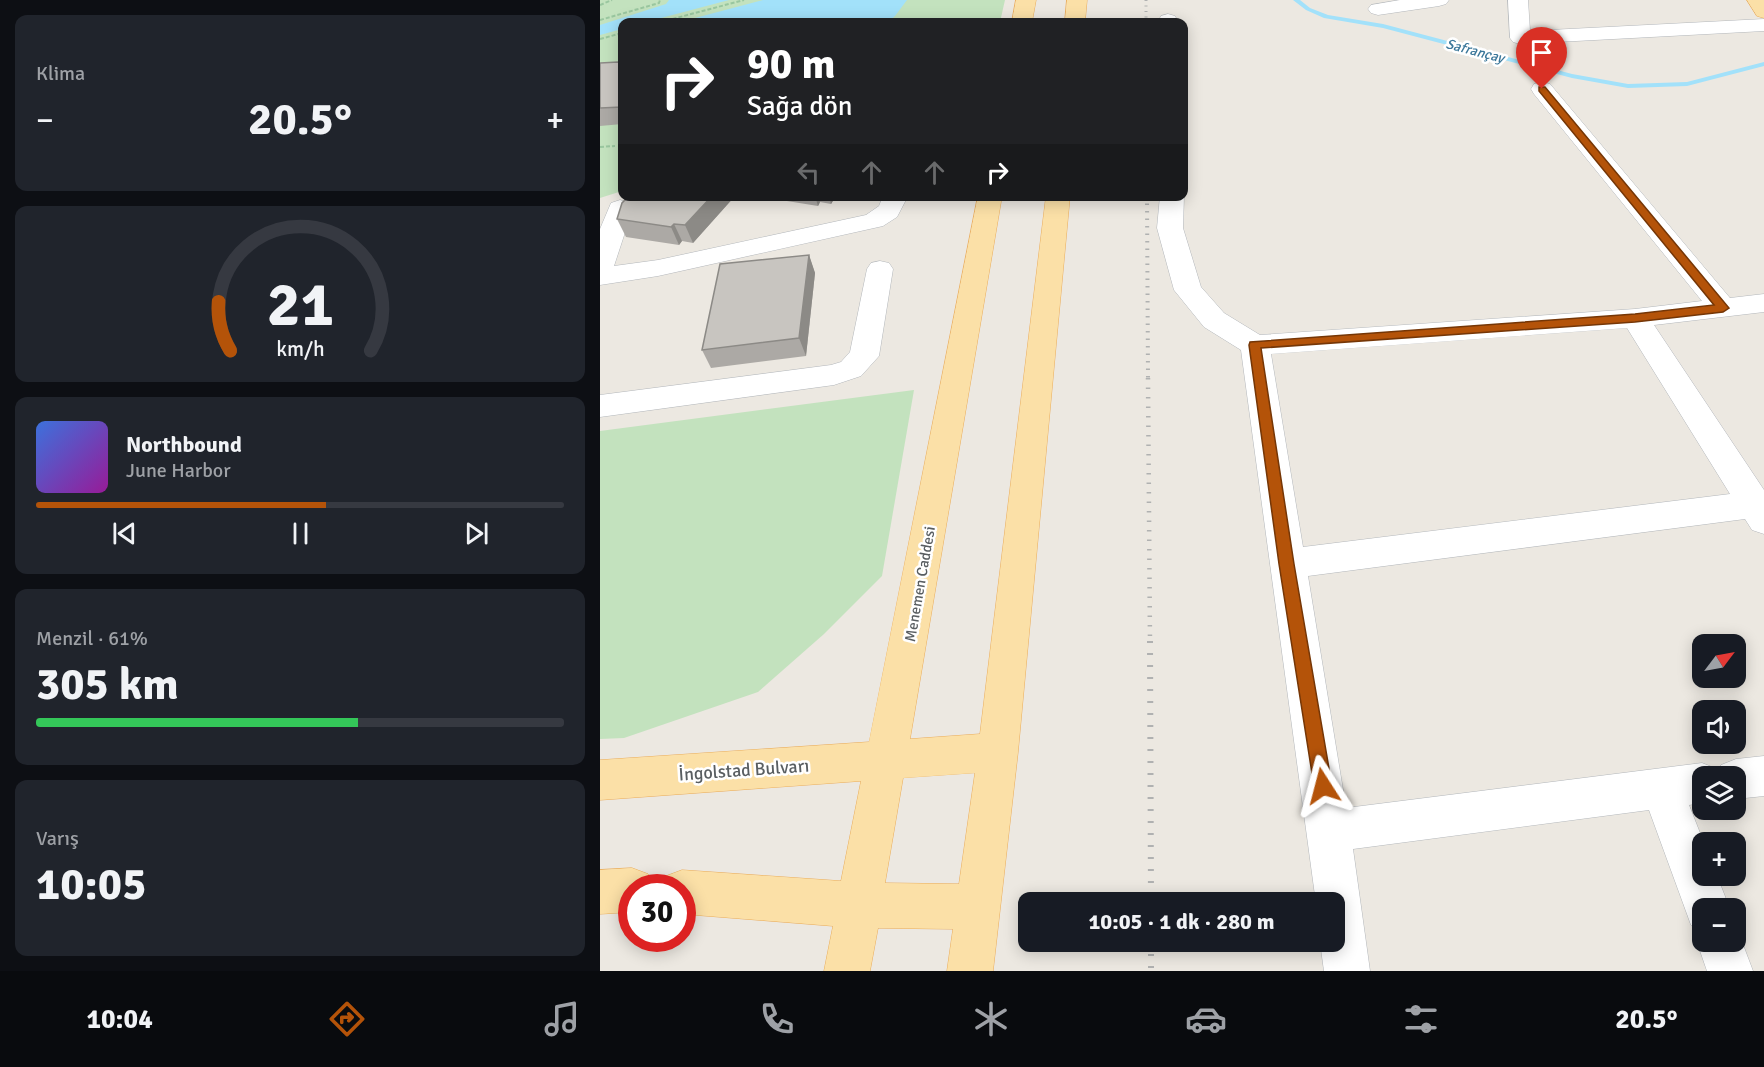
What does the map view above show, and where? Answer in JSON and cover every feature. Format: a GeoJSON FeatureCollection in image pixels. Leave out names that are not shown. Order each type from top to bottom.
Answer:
{"type":"FeatureCollection","features":[{"type":"Feature","properties":{"kind":"main road"},"geometry":{"type":"LineString","coordinates":[[1023,18],[1026,0]]}},
{"type":"Feature","properties":{"kind":"main road"},"geometry":{"type":"LineString","coordinates":[[1075,18],[1077,0]]}},
{"type":"Feature","properties":{"kind":"main road"},"geometry":{"type":"LineString","coordinates":[[1757,0],[1764,12]]}},
{"type":"Feature","properties":{"kind":"main road","name":"Menemen Caddesi"},"geometry":{"type":"LineString","coordinates":[[847,971],[888,760],[989,201]]}},
{"type":"Feature","properties":{"kind":"main road"},"geometry":{"type":"LineString","coordinates":[[970,971],[998,752],[1057,201]]}},
{"type":"Feature","properties":{"kind":"main road","name":"İngolstad Bulvarı"},"geometry":{"type":"LineString","coordinates":[[600,780],[998,752]]}},
{"type":"Feature","properties":{"kind":"main road"},"geometry":{"type":"LineString","coordinates":[[600,892],[618,891]]}},
{"type":"Feature","properties":{"kind":"main road"},"geometry":{"type":"LineString","coordinates":[[696,893],[858,905],[977,907]]}},
{"type":"Feature","properties":{"kind":"street"},"geometry":{"type":"LineString","coordinates":[[1378,9],[1439,0]]}},
{"type":"Feature","properties":{"kind":"street"},"geometry":{"type":"LineString","coordinates":[[1518,0],[1520,38],[1764,25]]}},
{"type":"Feature","properties":{"kind":"street"},"geometry":{"type":"LineString","coordinates":[[1542,89],[1723,308]]}},
{"type":"Feature","properties":{"kind":"street"},"geometry":{"type":"LineString","coordinates":[[600,277],[658,268],[874,221],[883,217],[894,201]]}},
{"type":"Feature","properties":{"kind":"street"},"geometry":{"type":"LineString","coordinates":[[1172,201],[1170,228],[1188,290],[1214,320],[1255,345],[1635,318],[1764,303]]}},
{"type":"Feature","properties":{"kind":"street"},"geometry":{"type":"LineString","coordinates":[[600,267],[620,208]]}},
{"type":"Feature","properties":{"kind":"street"},"geometry":{"type":"LineString","coordinates":[[600,406],[834,375],[850,369],[864,356],[880,269]]}},
{"type":"Feature","properties":{"kind":"street"},"geometry":{"type":"LineString","coordinates":[[1286,564],[1761,510],[1635,318]]}},
{"type":"Feature","properties":{"kind":"street"},"geometry":{"type":"LineString","coordinates":[[1255,345],[1286,564],[1330,831],[1347,971]]}},
{"type":"Feature","properties":{"kind":"street"},"geometry":{"type":"LineString","coordinates":[[1746,778],[1764,776]]}},
{"type":"Feature","properties":{"kind":"street"},"geometry":{"type":"LineString","coordinates":[[1330,831],[1692,784]]}},
{"type":"Feature","properties":{"kind":"street"},"geometry":{"type":"LineString","coordinates":[[1661,787],[1703,898]]}},
{"type":"Feature","properties":{"kind":"street"},"geometry":{"type":"LineString","coordinates":[[1723,952],[1731,971]]}},
{"type":"Feature","properties":{"kind":"path"},"geometry":{"type":"LineString","coordinates":[[600,5],[612,0]]}},
{"type":"Feature","properties":{"kind":"path"},"geometry":{"type":"LineString","coordinates":[[600,20],[659,3],[660,0]]}},
{"type":"Feature","properties":{"kind":"path"},"geometry":{"type":"LineString","coordinates":[[676,18],[744,0]]}},
{"type":"Feature","properties":{"kind":"path"},"geometry":{"type":"LineString","coordinates":[[600,39],[618,34]]}},
{"type":"Feature","properties":{"kind":"path"},"geometry":{"type":"LineString","coordinates":[[600,147],[615,146]]}},
{"type":"Feature","properties":{"kind":"green space"},"geometry":{"type":"Polygon","coordinates":[[[600,0],[1005,0],[1001,18],[618,18],[618,192],[600,198],[600,0]]]}},
{"type":"Feature","properties":{"kind":"green space"},"geometry":{"type":"Polygon","coordinates":[[[914,390],[882,576],[824,634],[758,692],[624,738],[600,739],[600,431],[914,390]]]}},
{"type":"Feature","properties":{"kind":"water"},"geometry":{"type":"Polygon","coordinates":[[[669,0],[729,0],[661,18],[622,18],[666,4],[669,0]]]}},
{"type":"Feature","properties":{"kind":"water"},"geometry":{"type":"Polygon","coordinates":[[[763,0],[907,0],[893,18],[695,18],[763,0]]]}},
{"type":"Feature","properties":{"kind":"water"},"geometry":{"type":"Polygon","coordinates":[[[618,19],[618,30],[600,35],[600,25],[618,19]]]}},
{"type":"Feature","properties":{"kind":"building"},"geometry":{"type":"Polygon","coordinates":[[[618,62],[618,107],[600,108],[600,63],[618,62]]]}},
{"type":"Feature","properties":{"kind":"building"},"geometry":{"type":"Polygon","coordinates":[[[624,201],[707,201],[685,225],[674,224],[671,227],[617,219],[624,201]]]}},
{"type":"Feature","properties":{"kind":"building"},"geometry":{"type":"Polygon","coordinates":[[[809,255],[799,338],[702,350],[720,264],[809,255]]]}},
{"type":"Feature","properties":{"kind":"waterway","name":"Safrançay"},"geometry":{"type":"LineString","coordinates":[[1296,0],[1308,9],[1326,17],[1383,26],[1572,76],[1628,86],[1687,84],[1764,64]]}},
{"type":"Feature","properties":{"kind":"railway"},"geometry":{"type":"LineString","coordinates":[[1146,0],[1146,18]]}},
{"type":"Feature","properties":{"kind":"railway"},"geometry":{"type":"LineString","coordinates":[[1147,201],[1148,379]]}},
{"type":"Feature","properties":{"kind":"railway"},"geometry":{"type":"LineString","coordinates":[[1148,378],[1150,642]]}},
{"type":"Feature","properties":{"kind":"railway"},"geometry":{"type":"LineString","coordinates":[[1150,641],[1151,892]]}},
{"type":"Feature","properties":{"kind":"railway"},"geometry":{"type":"LineString","coordinates":[[1151,952],[1151,971]]}},
{"type":"Feature","properties":{"kind":"route"},"geometry":{"type":"LineString","coordinates":[[1323,786],[1286,564],[1255,345],[1635,318],[1723,308],[1542,89]]}}]}
